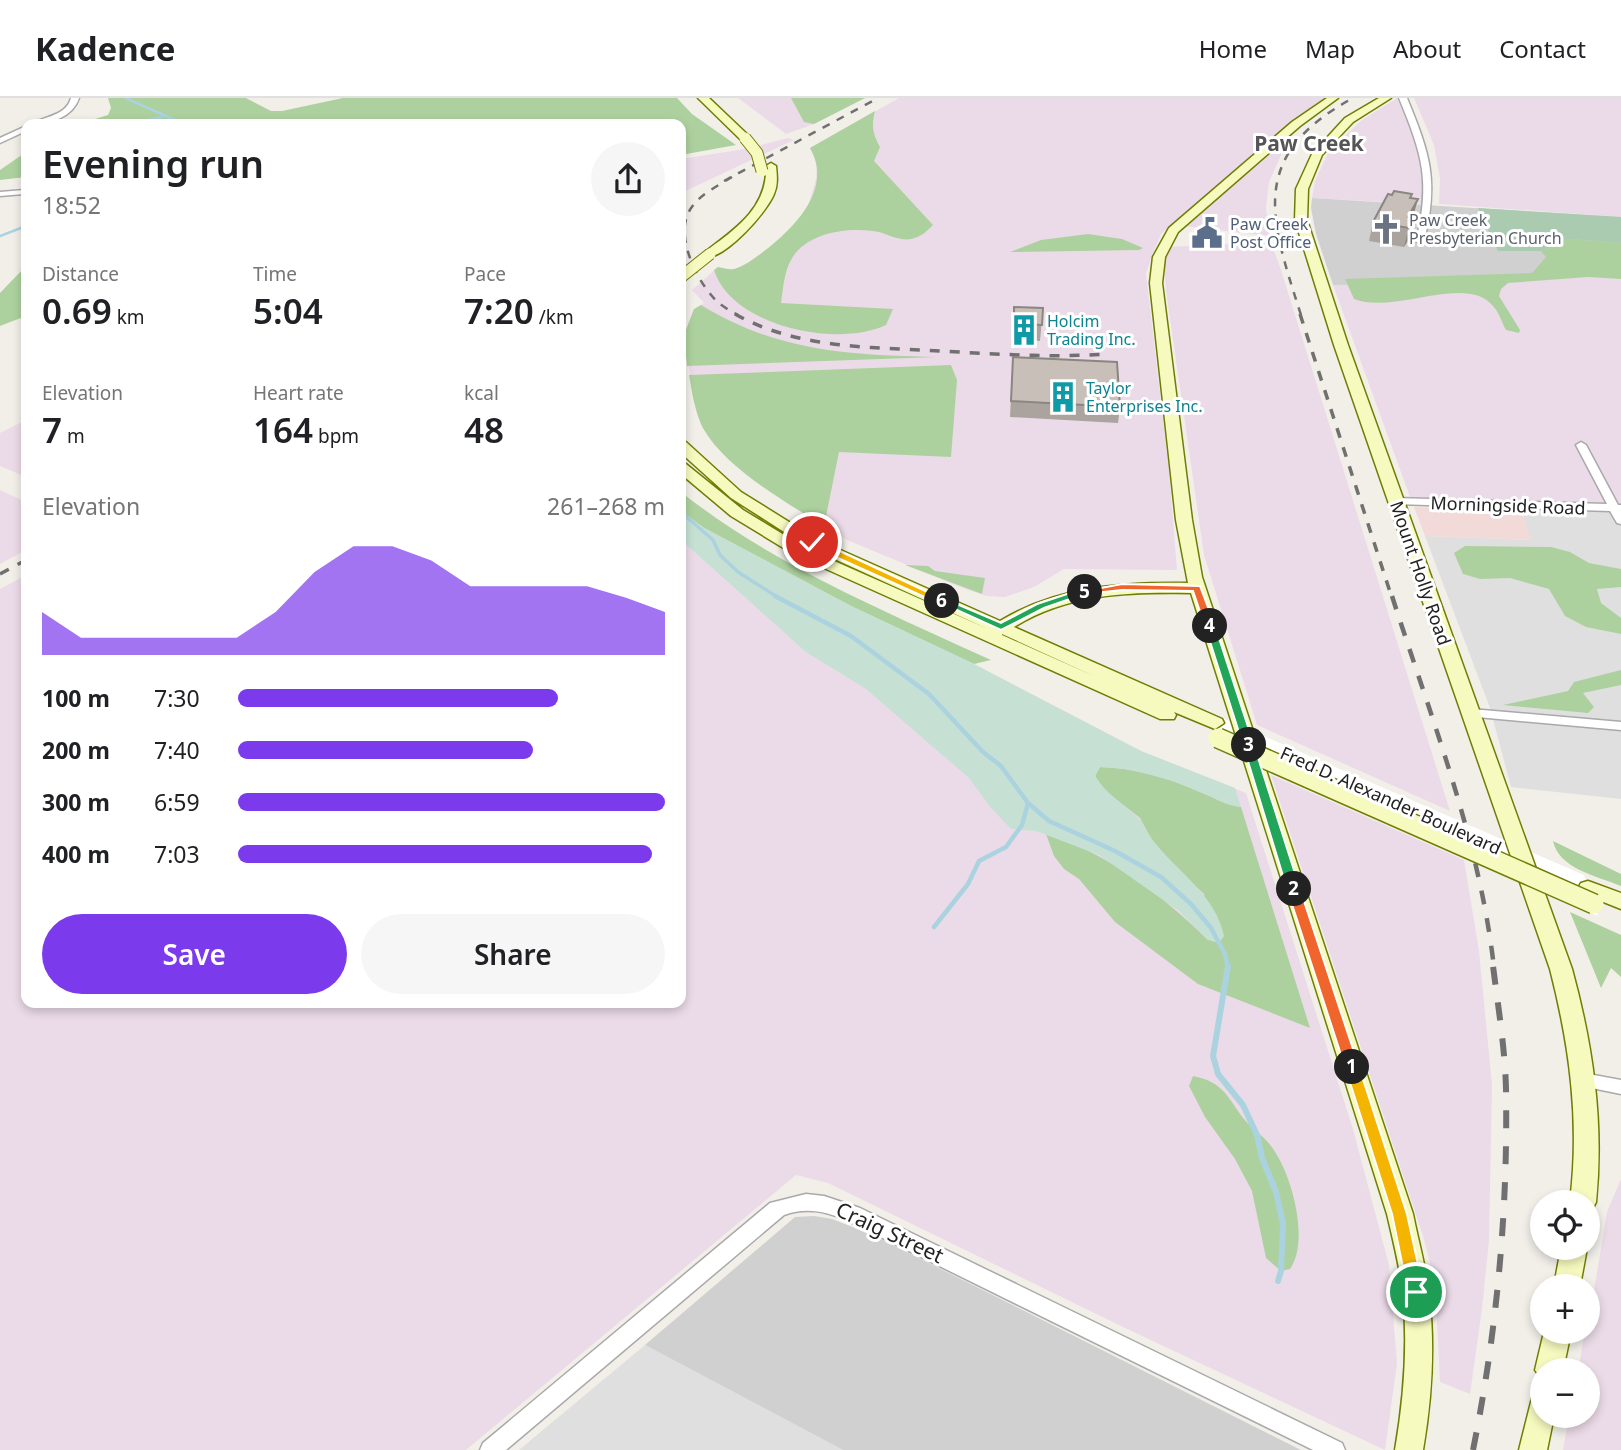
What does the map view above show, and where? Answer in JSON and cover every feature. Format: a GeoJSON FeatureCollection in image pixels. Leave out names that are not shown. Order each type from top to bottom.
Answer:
{"type":"FeatureCollection","features":[{"type":"Feature","properties":{"kind":"street"},"geometry":{"type":"LineString","coordinates":[[48,119],[66,112],[73,106],[75,98]]}},
{"type":"Feature","properties":{"kind":"street"},"geometry":{"type":"LineString","coordinates":[[702,98],[750,137]]}},
{"type":"Feature","properties":{"kind":"street"},"geometry":{"type":"LineString","coordinates":[[686,263],[743,228],[760,209],[772,181],[750,137],[716,98]]}},
{"type":"Feature","properties":{"kind":"street"},"geometry":{"type":"LineString","coordinates":[[1333,98],[1296,124],[1173,230],[1159,257],[1156,283],[1184,520],[1197,588],[1402,1224],[1416,1292],[1419,1347],[1417,1403],[1409,1450]]}},
{"type":"Feature","properties":{"kind":"street","name":"Mount Holly Road"},"geometry":{"type":"LineString","coordinates":[[1386,98],[1349,120],[1325,144],[1306,176],[1300,197],[1300,210],[1307,244],[1561,969],[1574,1016],[1583,1080],[1588,1131],[1584,1190]]}},
{"type":"Feature","properties":{"kind":"street"},"geometry":{"type":"LineString","coordinates":[[1403,98],[1429,167],[1430,201],[1420,241]]}},
{"type":"Feature","properties":{"kind":"street"},"geometry":{"type":"LineString","coordinates":[[0,141],[21,130]]}},
{"type":"Feature","properties":{"kind":"street"},"geometry":{"type":"LineString","coordinates":[[0,194],[21,192]]}},
{"type":"Feature","properties":{"kind":"street"},"geometry":{"type":"LineString","coordinates":[[686,272],[709,249]]}},
{"type":"Feature","properties":{"kind":"street"},"geometry":{"type":"LineString","coordinates":[[1581,445],[1618,509],[1621,522]]}},
{"type":"Feature","properties":{"kind":"street","name":"Fred D. Alexander Boulevard"},"geometry":{"type":"LineString","coordinates":[[686,450],[736,495],[802,537],[994,632]]}},
{"type":"Feature","properties":{"kind":"street","name":"Fred D. Alexander Boulevard"},"geometry":{"type":"LineString","coordinates":[[686,471],[720,501],[779,540],[856,578],[994,632],[1217,730],[1591,896],[1621,916]]}},
{"type":"Feature","properties":{"kind":"street","name":"Morningside Road"},"geometry":{"type":"LineString","coordinates":[[1396,501],[1618,509]]}},
{"type":"Feature","properties":{"kind":"street"},"geometry":{"type":"LineString","coordinates":[[994,632],[1040,606],[1092,590],[1122,587],[1197,588]]}},
{"type":"Feature","properties":{"kind":"street"},"geometry":{"type":"LineString","coordinates":[[1471,713],[1621,726]]}},
{"type":"Feature","properties":{"kind":"street","name":"Fred D. Alexander Boulevard"},"geometry":{"type":"LineString","coordinates":[[1591,896],[1621,901]]}},
{"type":"Feature","properties":{"kind":"street"},"geometry":{"type":"LineString","coordinates":[[1583,1080],[1621,1087]]}},
{"type":"Feature","properties":{"kind":"street","name":"Craig Street"},"geometry":{"type":"LineString","coordinates":[[490,1450],[777,1209],[809,1200],[826,1203],[877,1226],[1335,1450]]}},
{"type":"Feature","properties":{"kind":"street"},"geometry":{"type":"LineString","coordinates":[[1533,1450],[1538,1428]]}},
{"type":"Feature","properties":{"kind":"shaded area"},"geometry":{"type":"Polygon","coordinates":[[[738,98],[865,98],[814,124],[786,134],[738,98]]]}},
{"type":"Feature","properties":{"kind":"shaded area"},"geometry":{"type":"Polygon","coordinates":[[[899,98],[1328,98],[1284,130],[1161,234],[1152,255],[1146,274],[1169,470],[1177,570],[1064,569],[1034,587],[1005,597],[987,596],[847,540],[787,503],[714,445],[701,425],[686,348],[686,330],[694,309],[704,303],[692,290],[718,267],[733,270],[753,260],[789,232],[806,213],[816,179],[817,164],[810,148],[899,98]]]}},
{"type":"Feature","properties":{"kind":"shaded area"},"geometry":{"type":"Polygon","coordinates":[[[1397,98],[1421,155],[1423,204],[1312,198],[1315,181],[1329,151],[1362,120],[1397,98]]]}},
{"type":"Feature","properties":{"kind":"shaded area"},"geometry":{"type":"Polygon","coordinates":[[[1414,98],[1621,98],[1621,217],[1439,204],[1440,179],[1434,145],[1414,98]]]}},
{"type":"Feature","properties":{"kind":"shaded area"},"geometry":{"type":"Polygon","coordinates":[[[788,138],[794,140],[686,191],[686,158],[745,149],[788,138]]]}},
{"type":"Feature","properties":{"kind":"shaded area"},"geometry":{"type":"Polygon","coordinates":[[[1272,151],[1282,153],[1269,182],[1266,208],[1269,236],[1184,226],[1272,151]]]}},
{"type":"Feature","properties":{"kind":"shaded area"},"geometry":{"type":"Polygon","coordinates":[[[1312,198],[1621,217],[1621,272],[1477,283],[1333,285],[1316,234],[1312,198]]]}},
{"type":"Feature","properties":{"kind":"shaded area"},"geometry":{"type":"Polygon","coordinates":[[[1271,242],[1450,811],[1257,725],[1204,555],[1166,291],[1164,258],[1168,247],[1271,242]]]}},
{"type":"Feature","properties":{"kind":"shaded area"},"geometry":{"type":"Polygon","coordinates":[[[1621,272],[1621,505],[1410,497],[1333,285],[1477,283],[1621,272]]]}},
{"type":"Feature","properties":{"kind":"shaded area"},"geometry":{"type":"Polygon","coordinates":[[[21,422],[21,475],[0,466],[0,433],[21,422]]]}},
{"type":"Feature","properties":{"kind":"shaded area"},"geometry":{"type":"Polygon","coordinates":[[[0,490],[21,500],[21,553],[0,564],[0,490]]]}},
{"type":"Feature","properties":{"kind":"shaded area"},"geometry":{"type":"Polygon","coordinates":[[[1414,507],[1521,511],[1531,540],[1425,536],[1414,507]]]}},
{"type":"Feature","properties":{"kind":"shaded area"},"geometry":{"type":"Polygon","coordinates":[[[1521,511],[1621,512],[1621,799],[1511,787],[1490,708],[1425,536],[1530,540],[1521,511]]]}},
{"type":"Feature","properties":{"kind":"shaded area"},"geometry":{"type":"Polygon","coordinates":[[[686,515],[704,528],[851,606],[974,664],[1141,751],[1246,793],[1353,1129],[1389,1265],[1397,1364],[1385,1450],[1123,1327],[828,1183],[796,1175],[466,1450],[0,1450],[0,589],[21,578],[21,1008],[686,1008],[686,515]]]}},
{"type":"Feature","properties":{"kind":"shaded area"},"geometry":{"type":"Polygon","coordinates":[[[1271,775],[1464,860],[1479,951],[1492,1085],[1489,1240],[1470,1394],[1440,1382],[1435,1282],[1423,1236],[1271,775]]]}},
{"type":"Feature","properties":{"kind":"shaded area"},"geometry":{"type":"Polygon","coordinates":[[[1621,1179],[1621,1450],[1563,1450],[1567,1428],[1600,1428],[1600,1358],[1580,1358],[1583,1344],[1600,1344],[1600,1274],[1597,1274],[1607,1212],[1621,1179]]]}},
{"type":"Feature","properties":{"kind":"shaded area"},"geometry":{"type":"Polygon","coordinates":[[[795,1217],[832,1219],[873,1235],[1301,1450],[843,1450],[645,1345],[795,1217]]]}},
{"type":"Feature","properties":{"kind":"shaded area"},"geometry":{"type":"Polygon","coordinates":[[[645,1345],[843,1450],[519,1450],[645,1345]]]}},
{"type":"Feature","properties":{"kind":"green space"},"geometry":{"type":"Polygon","coordinates":[[[108,98],[246,98],[271,111],[282,111],[343,98],[677,98],[692,114],[736,145],[686,154],[686,119],[95,119],[108,115],[111,108],[108,98]]]}},
{"type":"Feature","properties":{"kind":"green space"},"geometry":{"type":"Polygon","coordinates":[[[791,98],[865,98],[814,124],[804,122],[791,98]]]}},
{"type":"Feature","properties":{"kind":"green space"},"geometry":{"type":"Polygon","coordinates":[[[875,111],[873,130],[880,147],[874,161],[933,225],[923,234],[911,239],[868,230],[843,231],[818,237],[807,243],[791,260],[785,275],[781,303],[893,309],[886,325],[866,332],[815,333],[764,319],[742,306],[725,290],[714,270],[718,267],[732,269],[743,266],[789,229],[808,205],[814,191],[816,163],[810,148],[875,111]]]}},
{"type":"Feature","properties":{"kind":"green space"},"geometry":{"type":"Polygon","coordinates":[[[21,155],[21,178],[0,180],[0,170],[21,155]]]}},
{"type":"Feature","properties":{"kind":"green space"},"geometry":{"type":"Polygon","coordinates":[[[1478,208],[1621,217],[1621,243],[1569,239],[1541,251],[1498,251],[1478,208]]]}},
{"type":"Feature","properties":{"kind":"green space"},"geometry":{"type":"Polygon","coordinates":[[[1088,234],[1122,239],[1143,248],[1010,252],[1041,240],[1088,234]]]}},
{"type":"Feature","properties":{"kind":"green space"},"geometry":{"type":"Polygon","coordinates":[[[1569,239],[1621,243],[1621,279],[1588,277],[1508,283],[1501,289],[1499,296],[1520,330],[1519,333],[1506,330],[1495,308],[1481,297],[1466,293],[1371,303],[1354,299],[1345,279],[1532,273],[1546,257],[1541,251],[1569,239]]]}},
{"type":"Feature","properties":{"kind":"green space"},"geometry":{"type":"Polygon","coordinates":[[[21,271],[21,318],[0,326],[0,293],[21,271]]]}},
{"type":"Feature","properties":{"kind":"green space"},"geometry":{"type":"Polygon","coordinates":[[[701,305],[758,333],[815,348],[874,355],[937,357],[687,366],[686,330],[694,309],[701,305]]]}},
{"type":"Feature","properties":{"kind":"green space"},"geometry":{"type":"Polygon","coordinates":[[[951,365],[957,380],[951,457],[839,452],[824,526],[758,483],[713,443],[698,416],[689,375],[951,365]]]}},
{"type":"Feature","properties":{"kind":"green space"},"geometry":{"type":"Polygon","coordinates":[[[686,496],[753,542],[792,564],[871,605],[991,660],[974,664],[851,606],[704,528],[686,515],[686,496]]]}},
{"type":"Feature","properties":{"kind":"green space"},"geometry":{"type":"Polygon","coordinates":[[[686,515],[704,528],[851,606],[974,664],[1141,751],[1235,788],[1241,807],[1176,782],[1138,772],[1100,767],[1095,776],[1109,793],[1140,820],[1155,843],[1205,897],[1220,922],[1224,936],[1219,943],[1208,940],[1179,911],[1099,855],[1036,831],[1011,829],[969,778],[866,689],[806,652],[686,544],[686,515]]]}},
{"type":"Feature","properties":{"kind":"green space"},"geometry":{"type":"Polygon","coordinates":[[[1465,546],[1551,547],[1570,552],[1589,563],[1621,569],[1621,587],[1597,589],[1601,603],[1621,618],[1621,634],[1586,627],[1565,616],[1549,589],[1510,578],[1480,579],[1463,574],[1454,553],[1465,546]]]}},
{"type":"Feature","properties":{"kind":"green space"},"geometry":{"type":"Polygon","coordinates":[[[905,565],[928,566],[935,571],[985,578],[982,594],[905,565]]]}},
{"type":"Feature","properties":{"kind":"green space"},"geometry":{"type":"Polygon","coordinates":[[[1621,670],[1621,685],[1583,693],[1594,707],[1588,713],[1503,705],[1568,691],[1574,682],[1621,670]]]}},
{"type":"Feature","properties":{"kind":"green space"},"geometry":{"type":"Polygon","coordinates":[[[1100,767],[1126,769],[1164,778],[1241,807],[1310,1028],[1198,984],[1115,922],[1079,879],[1064,869],[1054,856],[1046,834],[1091,852],[1133,877],[1172,907],[1208,940],[1204,894],[1174,866],[1151,839],[1140,818],[1104,790],[1095,776],[1100,767]]]}},
{"type":"Feature","properties":{"kind":"green space"},"geometry":{"type":"Polygon","coordinates":[[[1553,841],[1621,874],[1621,886],[1571,865],[1557,851],[1553,841]]]}},
{"type":"Feature","properties":{"kind":"green space"},"geometry":{"type":"Polygon","coordinates":[[[1570,912],[1621,935],[1621,977],[1611,968],[1601,988],[1570,912]]]}},
{"type":"Feature","properties":{"kind":"green space"},"geometry":{"type":"Polygon","coordinates":[[[1193,1076],[1218,1086],[1279,1158],[1292,1189],[1298,1225],[1296,1257],[1290,1269],[1281,1271],[1266,1258],[1252,1191],[1235,1159],[1205,1117],[1189,1086],[1193,1076]]]}},
{"type":"Feature","properties":{"kind":"pier"},"geometry":{"type":"Polygon","coordinates":[[[1213,714],[1584,875],[1598,916],[1221,750],[1213,714]]]}},
{"type":"Feature","properties":{"kind":"building"},"geometry":{"type":"Polygon","coordinates":[[[1394,191],[1412,194],[1410,198],[1418,199],[1408,217],[1415,218],[1409,228],[1373,222],[1388,194],[1392,195],[1394,191]]]}},
{"type":"Feature","properties":{"kind":"building"},"geometry":{"type":"Polygon","coordinates":[[[1014,307],[1043,308],[1042,325],[1014,324],[1014,307]]]}},
{"type":"Feature","properties":{"kind":"building","name":"Taylor Enterprises Inc."},"geometry":{"type":"Polygon","coordinates":[[[1013,357],[1117,362],[1120,407],[1011,401],[1013,357]]]}},
{"type":"Feature","properties":{"kind":"waterway"},"geometry":{"type":"LineString","coordinates":[[126,98],[172,119]]}},
{"type":"Feature","properties":{"kind":"waterway"},"geometry":{"type":"LineString","coordinates":[[153,119],[162,117]]}},
{"type":"Feature","properties":{"kind":"waterway"},"geometry":{"type":"LineString","coordinates":[[0,236],[21,228]]}},
{"type":"Feature","properties":{"kind":"waterway"},"geometry":{"type":"LineString","coordinates":[[686,516],[713,540],[720,555],[738,572],[779,598]]}},
{"type":"Feature","properties":{"kind":"waterway"},"geometry":{"type":"LineString","coordinates":[[775,596],[851,636],[929,694],[983,752],[1001,766],[1028,803]]}},
{"type":"Feature","properties":{"kind":"waterway"},"geometry":{"type":"LineString","coordinates":[[934,927],[968,884],[979,861],[1006,847],[1022,825],[1028,803]]}},
{"type":"Feature","properties":{"kind":"waterway"},"geometry":{"type":"LineString","coordinates":[[1028,803],[1049,821],[1115,851],[1161,877],[1191,904],[1211,928],[1225,954],[1228,967]]}},
{"type":"Feature","properties":{"kind":"waterway"},"geometry":{"type":"LineString","coordinates":[[1228,967],[1213,1056],[1218,1074],[1243,1105],[1257,1135],[1262,1158],[1276,1192],[1283,1224],[1281,1271],[1278,1281]]}},
{"type":"Feature","properties":{"kind":"railway"},"geometry":{"type":"LineString","coordinates":[[724,181],[878,98]]}},
{"type":"Feature","properties":{"kind":"railway"},"geometry":{"type":"LineString","coordinates":[[1301,315],[1281,248],[1276,219],[1276,192],[1282,167],[1296,143],[1319,120],[1353,98]]}},
{"type":"Feature","properties":{"kind":"railway"},"geometry":{"type":"LineString","coordinates":[[686,221],[695,203],[732,177]]}},
{"type":"Feature","properties":{"kind":"railway"},"geometry":{"type":"LineString","coordinates":[[686,242],[690,258],[706,288],[718,302],[738,315]]}},
{"type":"Feature","properties":{"kind":"railway"},"geometry":{"type":"LineString","coordinates":[[735,314],[783,334],[835,344],[1024,355],[1107,354]]}},
{"type":"Feature","properties":{"kind":"railway"},"geometry":{"type":"LineString","coordinates":[[1300,314],[1392,598]]}},
{"type":"Feature","properties":{"kind":"railway"},"geometry":{"type":"LineString","coordinates":[[0,574],[21,563]]}},
{"type":"Feature","properties":{"kind":"railway"},"geometry":{"type":"LineString","coordinates":[[1392,596],[1466,827],[1478,873],[1494,968]]}},
{"type":"Feature","properties":{"kind":"railway"},"geometry":{"type":"LineString","coordinates":[[1473,1450],[1495,1315],[1505,1180],[1505,1074],[1493,966]]}},
{"type":"Feature","properties":{"kind":"place","name":"Paw Creek Presbyterian Church"},"geometry":{"type":"Point","coordinates":[1386,229]}},
{"type":"Feature","properties":{"kind":"place","name":"Paw Creek Post Office"},"geometry":{"type":"Point","coordinates":[1207,233]}},
{"type":"Feature","properties":{"kind":"place","name":"Holcim Trading Inc."},"geometry":{"type":"Point","coordinates":[1024,330]}},
{"type":"Feature","properties":{"kind":"place","name":"Taylor Enterprises Inc."},"geometry":{"type":"Point","coordinates":[1063,397]}},
{"type":"Feature","properties":{"kind":"district","name":"Paw Creek"},"geometry":{"type":"Point","coordinates":[1309,143]}},
{"type":"Feature","properties":{"kind":"route"},"geometry":{"type":"LineString","coordinates":[[812,542],[1001,627],[1040,606],[1092,590],[1122,587],[1197,588],[1400,1214],[1416,1292]]}}]}
